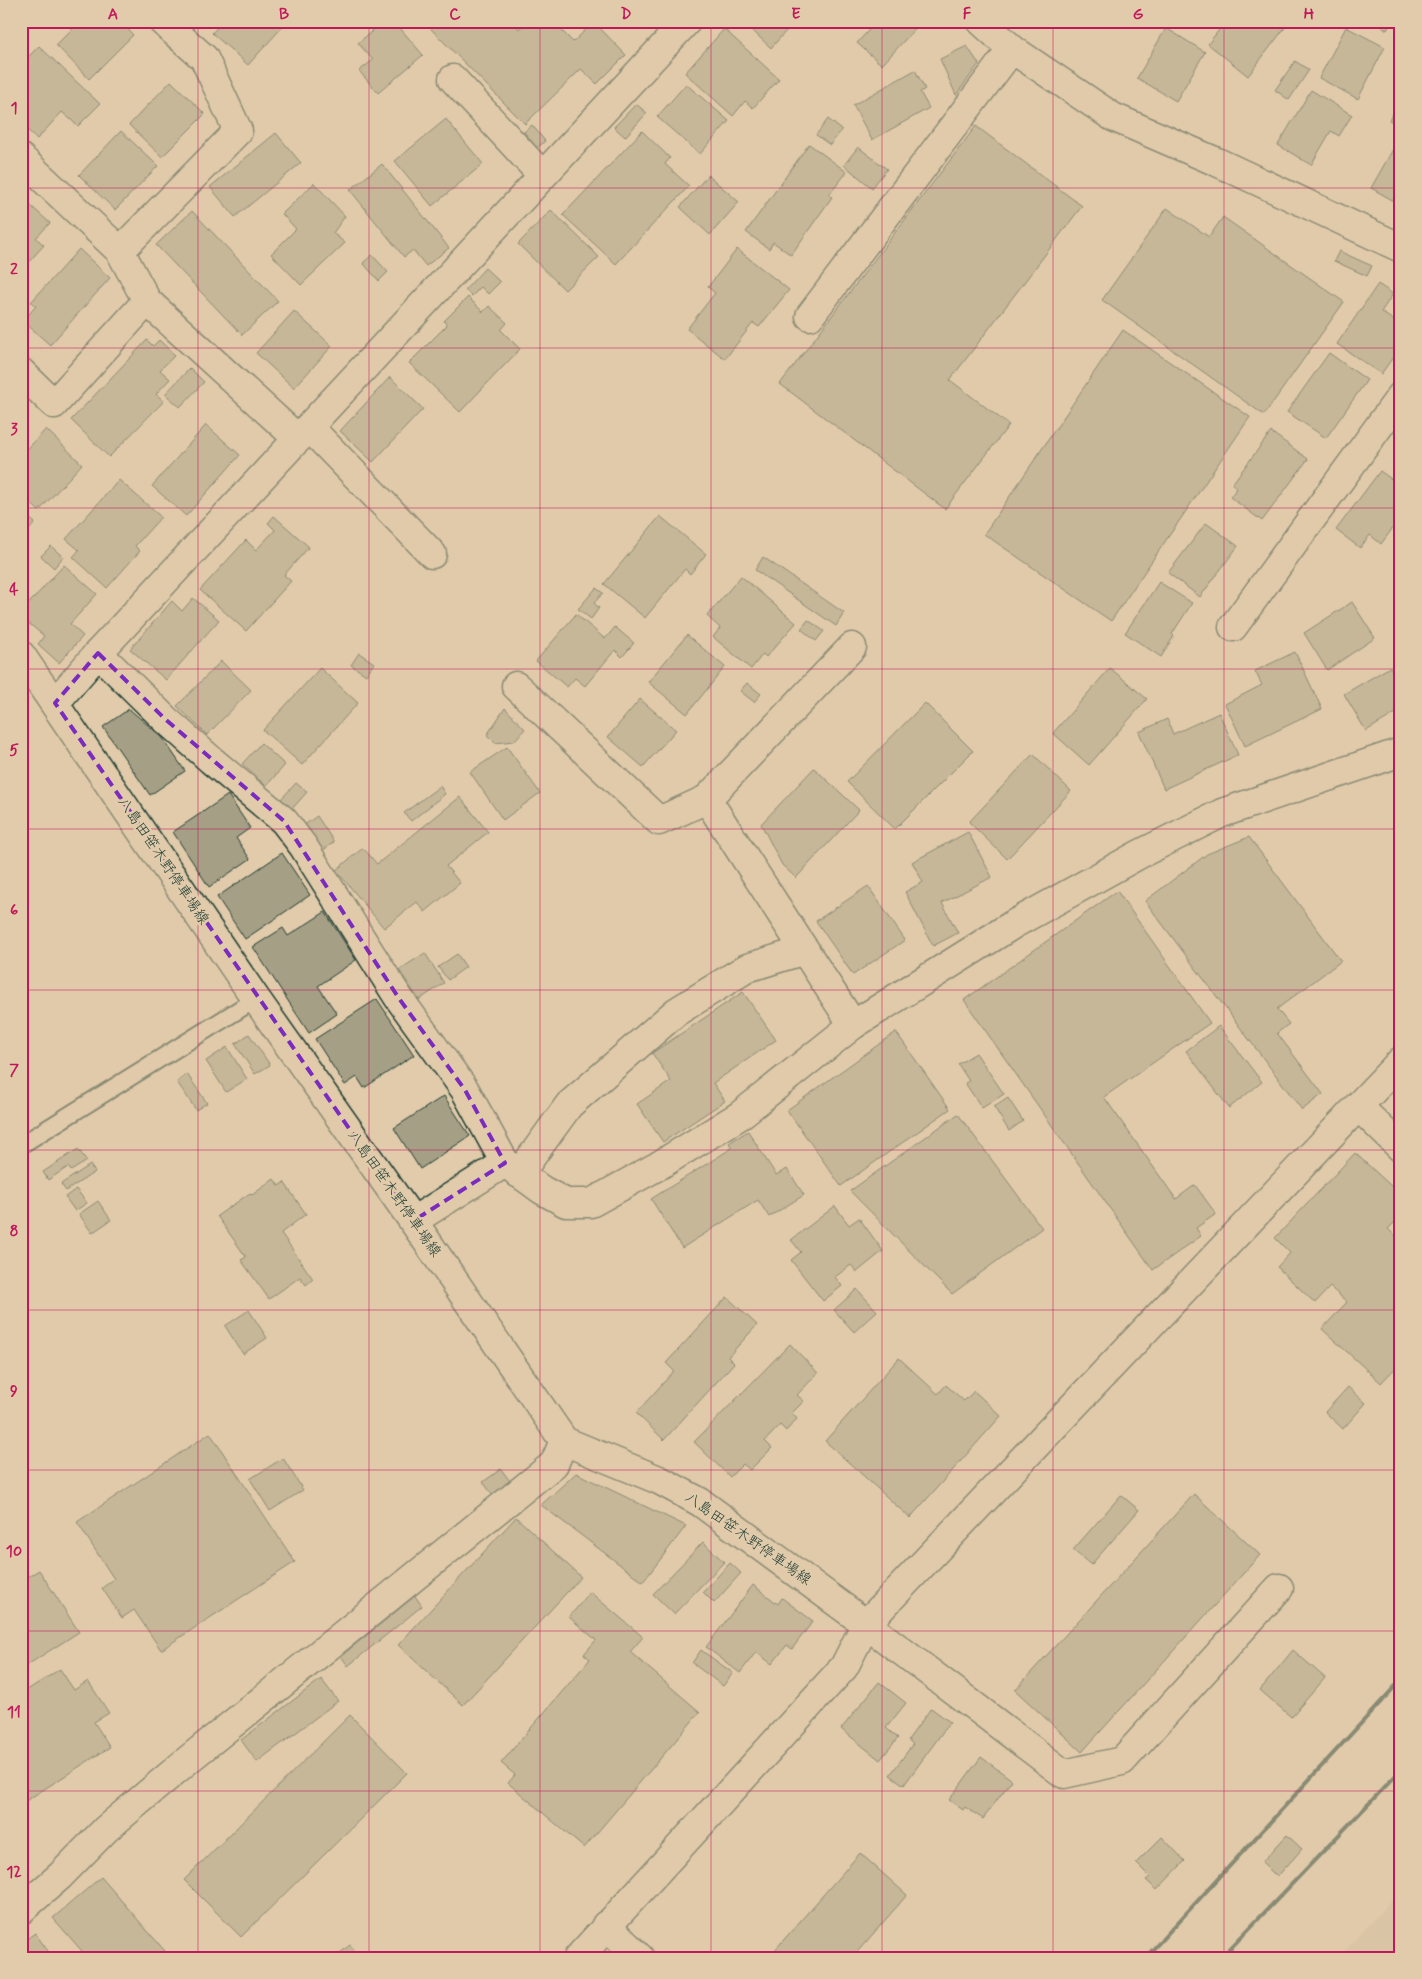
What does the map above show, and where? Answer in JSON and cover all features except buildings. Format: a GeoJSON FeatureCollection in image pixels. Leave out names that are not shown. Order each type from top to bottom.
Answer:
{"type":"FeatureCollection","features":[{"type":"Feature","properties":{"kind":"street"},"geometry":{"type":"LineString","coordinates":[[120,251],[238,130],[204,58],[162,21]]}},
{"type":"Feature","properties":{"kind":"street"},"geometry":{"type":"LineString","coordinates":[[55,703],[98,653],[687,21]]}},
{"type":"Feature","properties":{"kind":"street"},"geometry":{"type":"LineString","coordinates":[[981,21],[1012,49],[1113,117],[1217,162],[1401,248]]}},
{"type":"Feature","properties":{"kind":"street"},"geometry":{"type":"LineString","coordinates":[[810,316],[1012,49]]}},
{"type":"Feature","properties":{"kind":"street"},"geometry":{"type":"LineString","coordinates":[[453,79],[542,175]]}},
{"type":"Feature","properties":{"kind":"street"},"geometry":{"type":"LineString","coordinates":[[21,158],[120,251],[147,301],[303,433],[432,554]]}},
{"type":"Feature","properties":{"kind":"street"},"geometry":{"type":"LineString","coordinates":[[21,372],[54,404],[147,301]]}},
{"type":"Feature","properties":{"kind":"street"},"geometry":{"type":"LineString","coordinates":[[1233,627],[1401,396]]}},
{"type":"Feature","properties":{"kind":"street"},"geometry":{"type":"LineString","coordinates":[[516,686],[659,821],[707,799],[852,647]]}},
{"type":"Feature","properties":{"kind":"street"},"geometry":{"type":"LineString","coordinates":[[98,653],[171,725],[284,821],[303,846],[398,997],[465,1090],[512,1169],[542,1190],[566,1202],[590,1203],[658,1166],[739,1116],[853,1025],[1014,924],[1140,854],[1222,813],[1401,752]]}},
{"type":"Feature","properties":{"kind":"street","name":"八島田笹木野停車場線"},"geometry":{"type":"LineString","coordinates":[[21,655],[256,999],[414,1221],[564,1441],[659,1480],[700,1502],[866,1624],[1064,1774],[1122,1761],[1278,1588]]}},
{"type":"Feature","properties":{"kind":"street"},"geometry":{"type":"LineString","coordinates":[[707,799],[853,1025]]}},
{"type":"Feature","properties":{"kind":"street"},"geometry":{"type":"LineString","coordinates":[[414,1221],[512,1169],[570,1105],[676,1012],[747,968],[805,950]]}},
{"type":"Feature","properties":{"kind":"street"},"geometry":{"type":"LineString","coordinates":[[578,1958],[606,1925],[844,1667],[866,1624],[1401,1061]]}},
{"type":"Feature","properties":{"kind":"street"},"geometry":{"type":"LineString","coordinates":[[1358,1106],[1401,1148]]}},
{"type":"Feature","properties":{"kind":"street"},"geometry":{"type":"LineString","coordinates":[[21,1910],[60,1876],[106,1829],[188,1758],[554,1464],[564,1441]]}},
{"type":"Feature","properties":{"kind":"street"},"geometry":{"type":"LineString","coordinates":[[606,1925],[640,1958]]}},
{"type":"Feature","properties":{"kind":"lane"},"geometry":{"type":"LineString","coordinates":[[21,1145],[256,999]]}},
{"type":"Feature","properties":{"kind":"highlighted area"},"geometry":{"type":"Polygon","coordinates":[[[98,653],[165,719],[284,821],[398,997],[465,1090],[505,1163],[413,1221],[55,703],[98,653]]]}},
{"type":"Feature","properties":{"kind":"shaded area"},"geometry":{"type":"Polygon","coordinates":[[[1401,1889],[1401,1958],[1338,1958],[1401,1889]]]}},
{"type":"Feature","properties":{"kind":"railway"},"geometry":{"type":"LineString","coordinates":[[1145,1958],[1401,1680]]}},
{"type":"Feature","properties":{"kind":"railway"},"geometry":{"type":"LineString","coordinates":[[1221,1958],[1401,1770]]}}]}
